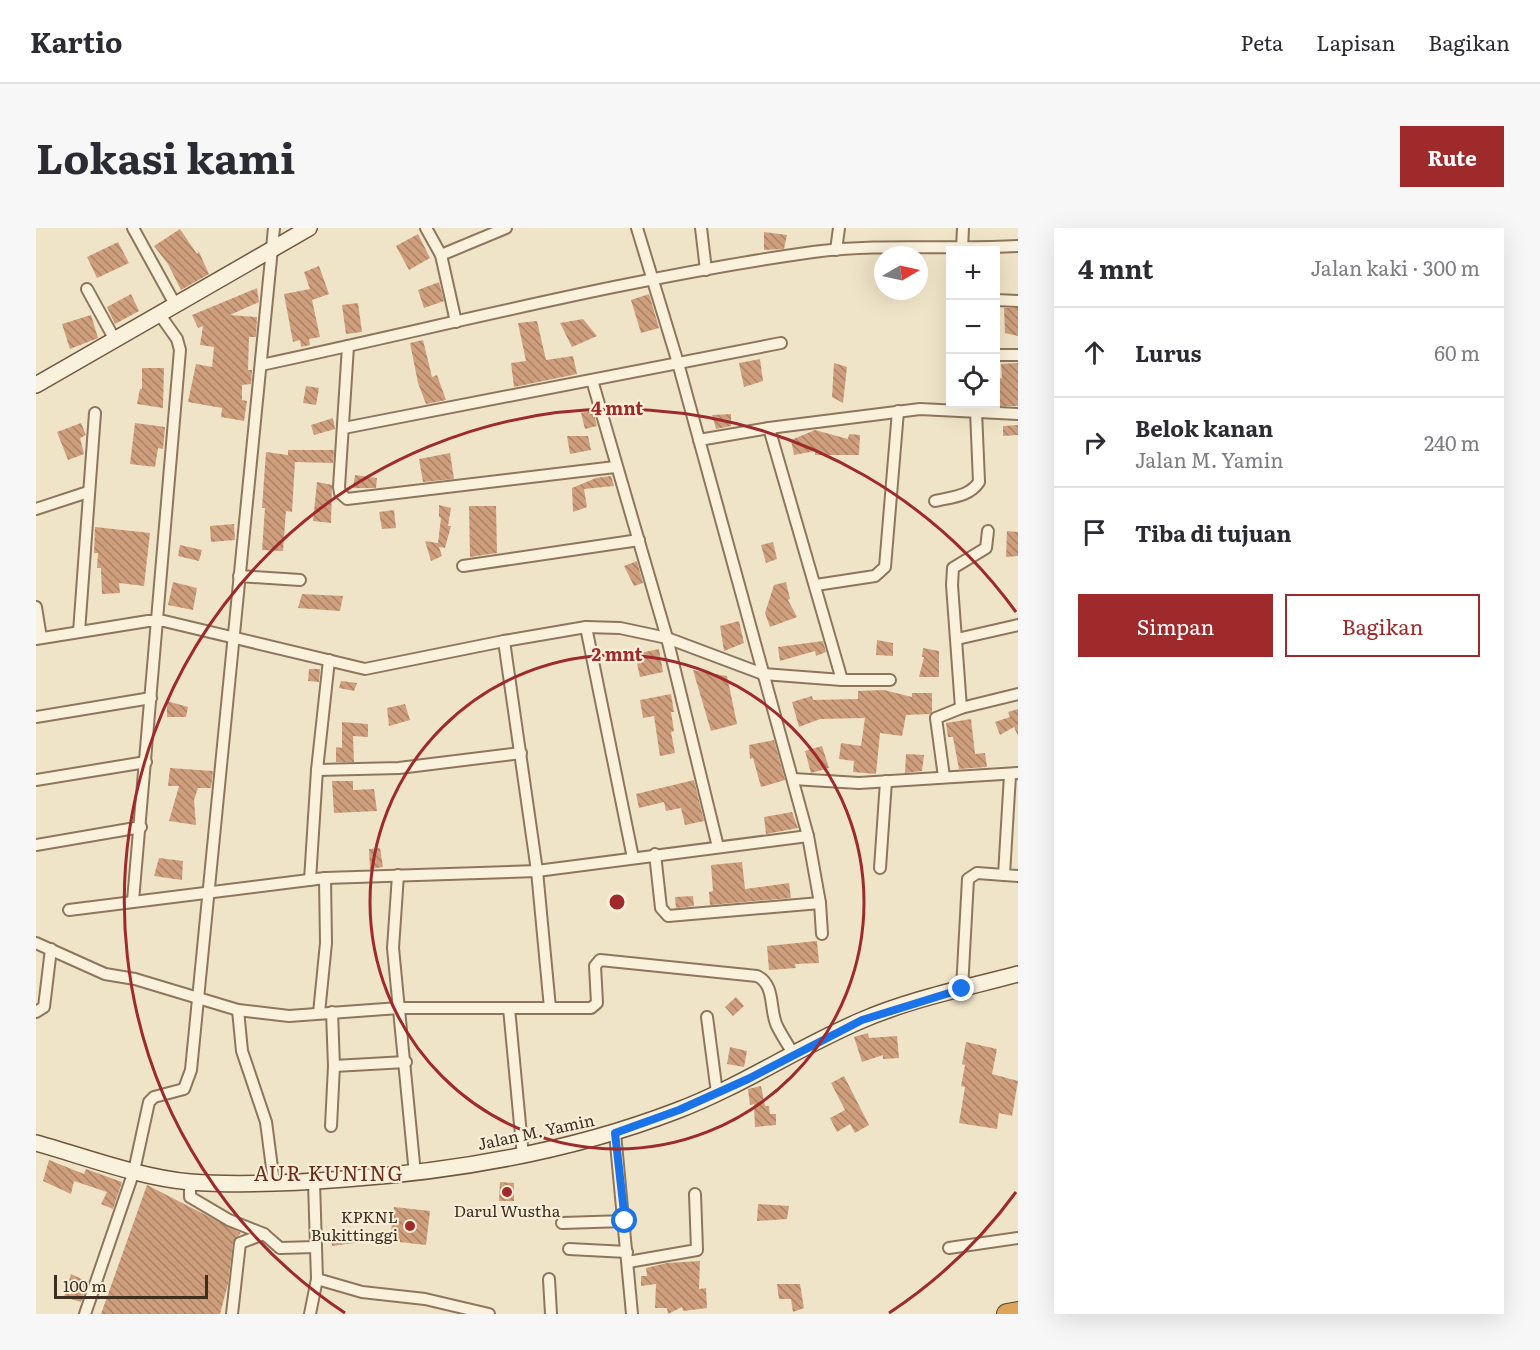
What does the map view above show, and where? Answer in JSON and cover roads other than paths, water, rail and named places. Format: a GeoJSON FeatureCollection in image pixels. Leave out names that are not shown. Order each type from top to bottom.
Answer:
{"type":"FeatureCollection","features":[{"type":"Feature","properties":{"kind":"highway"},"geometry":{"type":"LineString","coordinates":[[1007,1314],[1018,1312]]}},
{"type":"Feature","properties":{"kind":"street"},"geometry":{"type":"LineString","coordinates":[[85,1314],[134,1171],[148,1102],[154,1097],[184,1089],[190,1079],[274,228]]}},
{"type":"Feature","properties":{"kind":"street"},"geometry":{"type":"LineString","coordinates":[[36,385],[309,228]]}},
{"type":"Feature","properties":{"kind":"street"},"geometry":{"type":"LineString","coordinates":[[426,228],[441,255],[456,322]]}},
{"type":"Feature","properties":{"kind":"street"},"geometry":{"type":"LineString","coordinates":[[441,255],[506,228]]}},
{"type":"Feature","properties":{"kind":"street"},"geometry":{"type":"LineString","coordinates":[[637,228],[678,363],[808,836],[820,903],[822,934]]}},
{"type":"Feature","properties":{"kind":"street"},"geometry":{"type":"LineString","coordinates":[[701,228],[706,270]]}},
{"type":"Feature","properties":{"kind":"street"},"geometry":{"type":"LineString","coordinates":[[836,250],[838,228]]}},
{"type":"Feature","properties":{"kind":"street"},"geometry":{"type":"LineString","coordinates":[[962,246],[963,228]]}},
{"type":"Feature","properties":{"kind":"street"},"geometry":{"type":"LineString","coordinates":[[137,229],[176,306]]}},
{"type":"Feature","properties":{"kind":"street"},"geometry":{"type":"LineString","coordinates":[[1000,247],[1018,246]]}},
{"type":"Feature","properties":{"kind":"street"},"geometry":{"type":"LineString","coordinates":[[261,365],[706,270],[836,250],[946,249]]}},
{"type":"Feature","properties":{"kind":"street"},"geometry":{"type":"LineString","coordinates":[[87,289],[115,340]]}},
{"type":"Feature","properties":{"kind":"street"},"geometry":{"type":"LineString","coordinates":[[1000,300],[1018,301]]}},
{"type":"Feature","properties":{"kind":"street"},"geometry":{"type":"LineString","coordinates":[[133,901],[180,350],[177,339],[160,315]]}},
{"type":"Feature","properties":{"kind":"street"},"geometry":{"type":"LineString","coordinates":[[344,428],[781,343]]}},
{"type":"Feature","properties":{"kind":"street"},"geometry":{"type":"LineString","coordinates":[[348,346],[339,487],[340,493],[347,499],[615,467]]}},
{"type":"Feature","properties":{"kind":"street"},"geometry":{"type":"LineString","coordinates":[[1000,355],[1018,355]]}},
{"type":"Feature","properties":{"kind":"street"},"geometry":{"type":"LineString","coordinates":[[592,380],[615,467],[667,638],[718,847]]}},
{"type":"Feature","properties":{"kind":"street"},"geometry":{"type":"LineString","coordinates":[[699,440],[769,428],[920,409],[1018,414]]}},
{"type":"Feature","properties":{"kind":"street"},"geometry":{"type":"LineString","coordinates":[[816,585],[875,576],[885,567],[898,411]]}},
{"type":"Feature","properties":{"kind":"street"},"geometry":{"type":"LineString","coordinates":[[934,501],[965,494],[974,489],[979,482],[981,474],[976,411]]}},
{"type":"Feature","properties":{"kind":"street"},"geometry":{"type":"LineString","coordinates":[[79,632],[94,413]]}},
{"type":"Feature","properties":{"kind":"street"},"geometry":{"type":"LineString","coordinates":[[769,428],[842,680]]}},
{"type":"Feature","properties":{"kind":"street"},"geometry":{"type":"LineString","coordinates":[[36,508],[88,492]]}},
{"type":"Feature","properties":{"kind":"street"},"geometry":{"type":"LineString","coordinates":[[961,708],[952,585],[953,568],[986,548],[988,531]]}},
{"type":"Feature","properties":{"kind":"street"},"geometry":{"type":"LineString","coordinates":[[463,566],[639,540]]}},
{"type":"Feature","properties":{"kind":"street"},"geometry":{"type":"LineString","coordinates":[[239,576],[300,580]]}},
{"type":"Feature","properties":{"kind":"street"},"geometry":{"type":"LineString","coordinates":[[36,607],[39,639],[157,621],[235,636],[365,669],[504,640],[586,627],[620,628],[667,638],[763,674],[842,680],[890,680]]}},
{"type":"Feature","properties":{"kind":"street"},"geometry":{"type":"LineString","coordinates":[[957,639],[1018,625]]}},
{"type":"Feature","properties":{"kind":"street"},"geometry":{"type":"LineString","coordinates":[[586,627],[633,858]]}},
{"type":"Feature","properties":{"kind":"street"},"geometry":{"type":"LineString","coordinates":[[504,640],[537,870],[550,1008]]}},
{"type":"Feature","properties":{"kind":"street"},"geometry":{"type":"LineString","coordinates":[[310,880],[317,770],[329,660]]}},
{"type":"Feature","properties":{"kind":"street"},"geometry":{"type":"LineString","coordinates":[[944,777],[936,718],[961,708],[1018,694]]}},
{"type":"Feature","properties":{"kind":"street"},"geometry":{"type":"LineString","coordinates":[[36,717],[151,698]]}},
{"type":"Feature","properties":{"kind":"street"},"geometry":{"type":"LineString","coordinates":[[317,770],[399,768],[521,753]]}},
{"type":"Feature","properties":{"kind":"street"},"geometry":{"type":"LineString","coordinates":[[36,780],[146,762]]}},
{"type":"Feature","properties":{"kind":"street"},"geometry":{"type":"LineString","coordinates":[[793,779],[886,782],[1014,774],[1012,815],[1004,875]]}},
{"type":"Feature","properties":{"kind":"street"},"geometry":{"type":"LineString","coordinates":[[880,868],[886,782]]}},
{"type":"Feature","properties":{"kind":"street"},"geometry":{"type":"LineString","coordinates":[[36,845],[141,827]]}},
{"type":"Feature","properties":{"kind":"street"},"geometry":{"type":"LineString","coordinates":[[69,910],[326,878],[537,870],[808,836]]}},
{"type":"Feature","properties":{"kind":"street"},"geometry":{"type":"LineString","coordinates":[[655,854],[661,908],[668,916],[820,903]]}},
{"type":"Feature","properties":{"kind":"street"},"geometry":{"type":"LineString","coordinates":[[962,989],[968,879],[977,873],[1018,876]]}},
{"type":"Feature","properties":{"kind":"street"},"geometry":{"type":"LineString","coordinates":[[398,875],[393,948],[406,1062],[415,1174]]}},
{"type":"Feature","properties":{"kind":"street"},"geometry":{"type":"LineString","coordinates":[[319,1013],[326,943],[326,878]]}},
{"type":"Feature","properties":{"kind":"street"},"geometry":{"type":"LineString","coordinates":[[36,942],[96,971],[197,996],[238,1010],[289,1016],[399,1008],[595,1007],[598,999],[595,966],[600,960],[757,976],[764,980],[768,987],[777,1027],[794,1055]]}},
{"type":"Feature","properties":{"kind":"street"},"geometry":{"type":"LineString","coordinates":[[36,1012],[44,1007],[51,949]]}},
{"type":"Feature","properties":{"kind":"street","name":"Jalan M. Yamin"},"geometry":{"type":"LineString","coordinates":[[36,1143],[134,1171],[190,1182],[315,1182],[415,1174],[523,1156],[615,1133],[717,1093],[862,1020],[1018,974]]}},
{"type":"Feature","properties":{"kind":"street"},"geometry":{"type":"LineString","coordinates":[[509,1008],[523,1156]]}},
{"type":"Feature","properties":{"kind":"street"},"geometry":{"type":"LineString","coordinates":[[238,1010],[242,1051],[266,1122],[274,1183]]}},
{"type":"Feature","properties":{"kind":"street"},"geometry":{"type":"LineString","coordinates":[[331,1126],[334,1066],[332,1012]]}},
{"type":"Feature","properties":{"kind":"street"},"geometry":{"type":"LineString","coordinates":[[707,1017],[717,1093]]}},
{"type":"Feature","properties":{"kind":"street"},"geometry":{"type":"LineString","coordinates":[[334,1066],[406,1062]]}},
{"type":"Feature","properties":{"kind":"street"},"geometry":{"type":"LineString","coordinates":[[615,1133],[632,1314]]}},
{"type":"Feature","properties":{"kind":"street"},"geometry":{"type":"LineString","coordinates":[[190,1182],[190,1197],[229,1220],[264,1234],[280,1248],[316,1247]]}},
{"type":"Feature","properties":{"kind":"street"},"geometry":{"type":"LineString","coordinates":[[310,1314],[317,1279],[315,1182]]}},
{"type":"Feature","properties":{"kind":"street"},"geometry":{"type":"LineString","coordinates":[[569,1249],[628,1257],[696,1250],[695,1194]]}},
{"type":"Feature","properties":{"kind":"street"},"geometry":{"type":"LineString","coordinates":[[562,1223],[625,1221]]}},
{"type":"Feature","properties":{"kind":"street"},"geometry":{"type":"LineString","coordinates":[[231,1314],[240,1243],[264,1234]]}},
{"type":"Feature","properties":{"kind":"street"},"geometry":{"type":"LineString","coordinates":[[949,1248],[1018,1238]]}},
{"type":"Feature","properties":{"kind":"street"},"geometry":{"type":"LineString","coordinates":[[317,1279],[362,1292],[425,1299],[489,1314]]}},
{"type":"Feature","properties":{"kind":"street"},"geometry":{"type":"LineString","coordinates":[[549,1279],[551,1314]]}},
{"type":"Feature","properties":{"kind":"place","name":"Darul Wustha"},"geometry":{"type":"Point","coordinates":[507,1192]}},
{"type":"Feature","properties":{"kind":"place","name":"KPKNL Bukittinggi"},"geometry":{"type":"Point","coordinates":[410,1226]}},
{"type":"Feature","properties":{"kind":"district","name":"AUR KUNING"},"geometry":{"type":"Point","coordinates":[329,1174]}}]}
